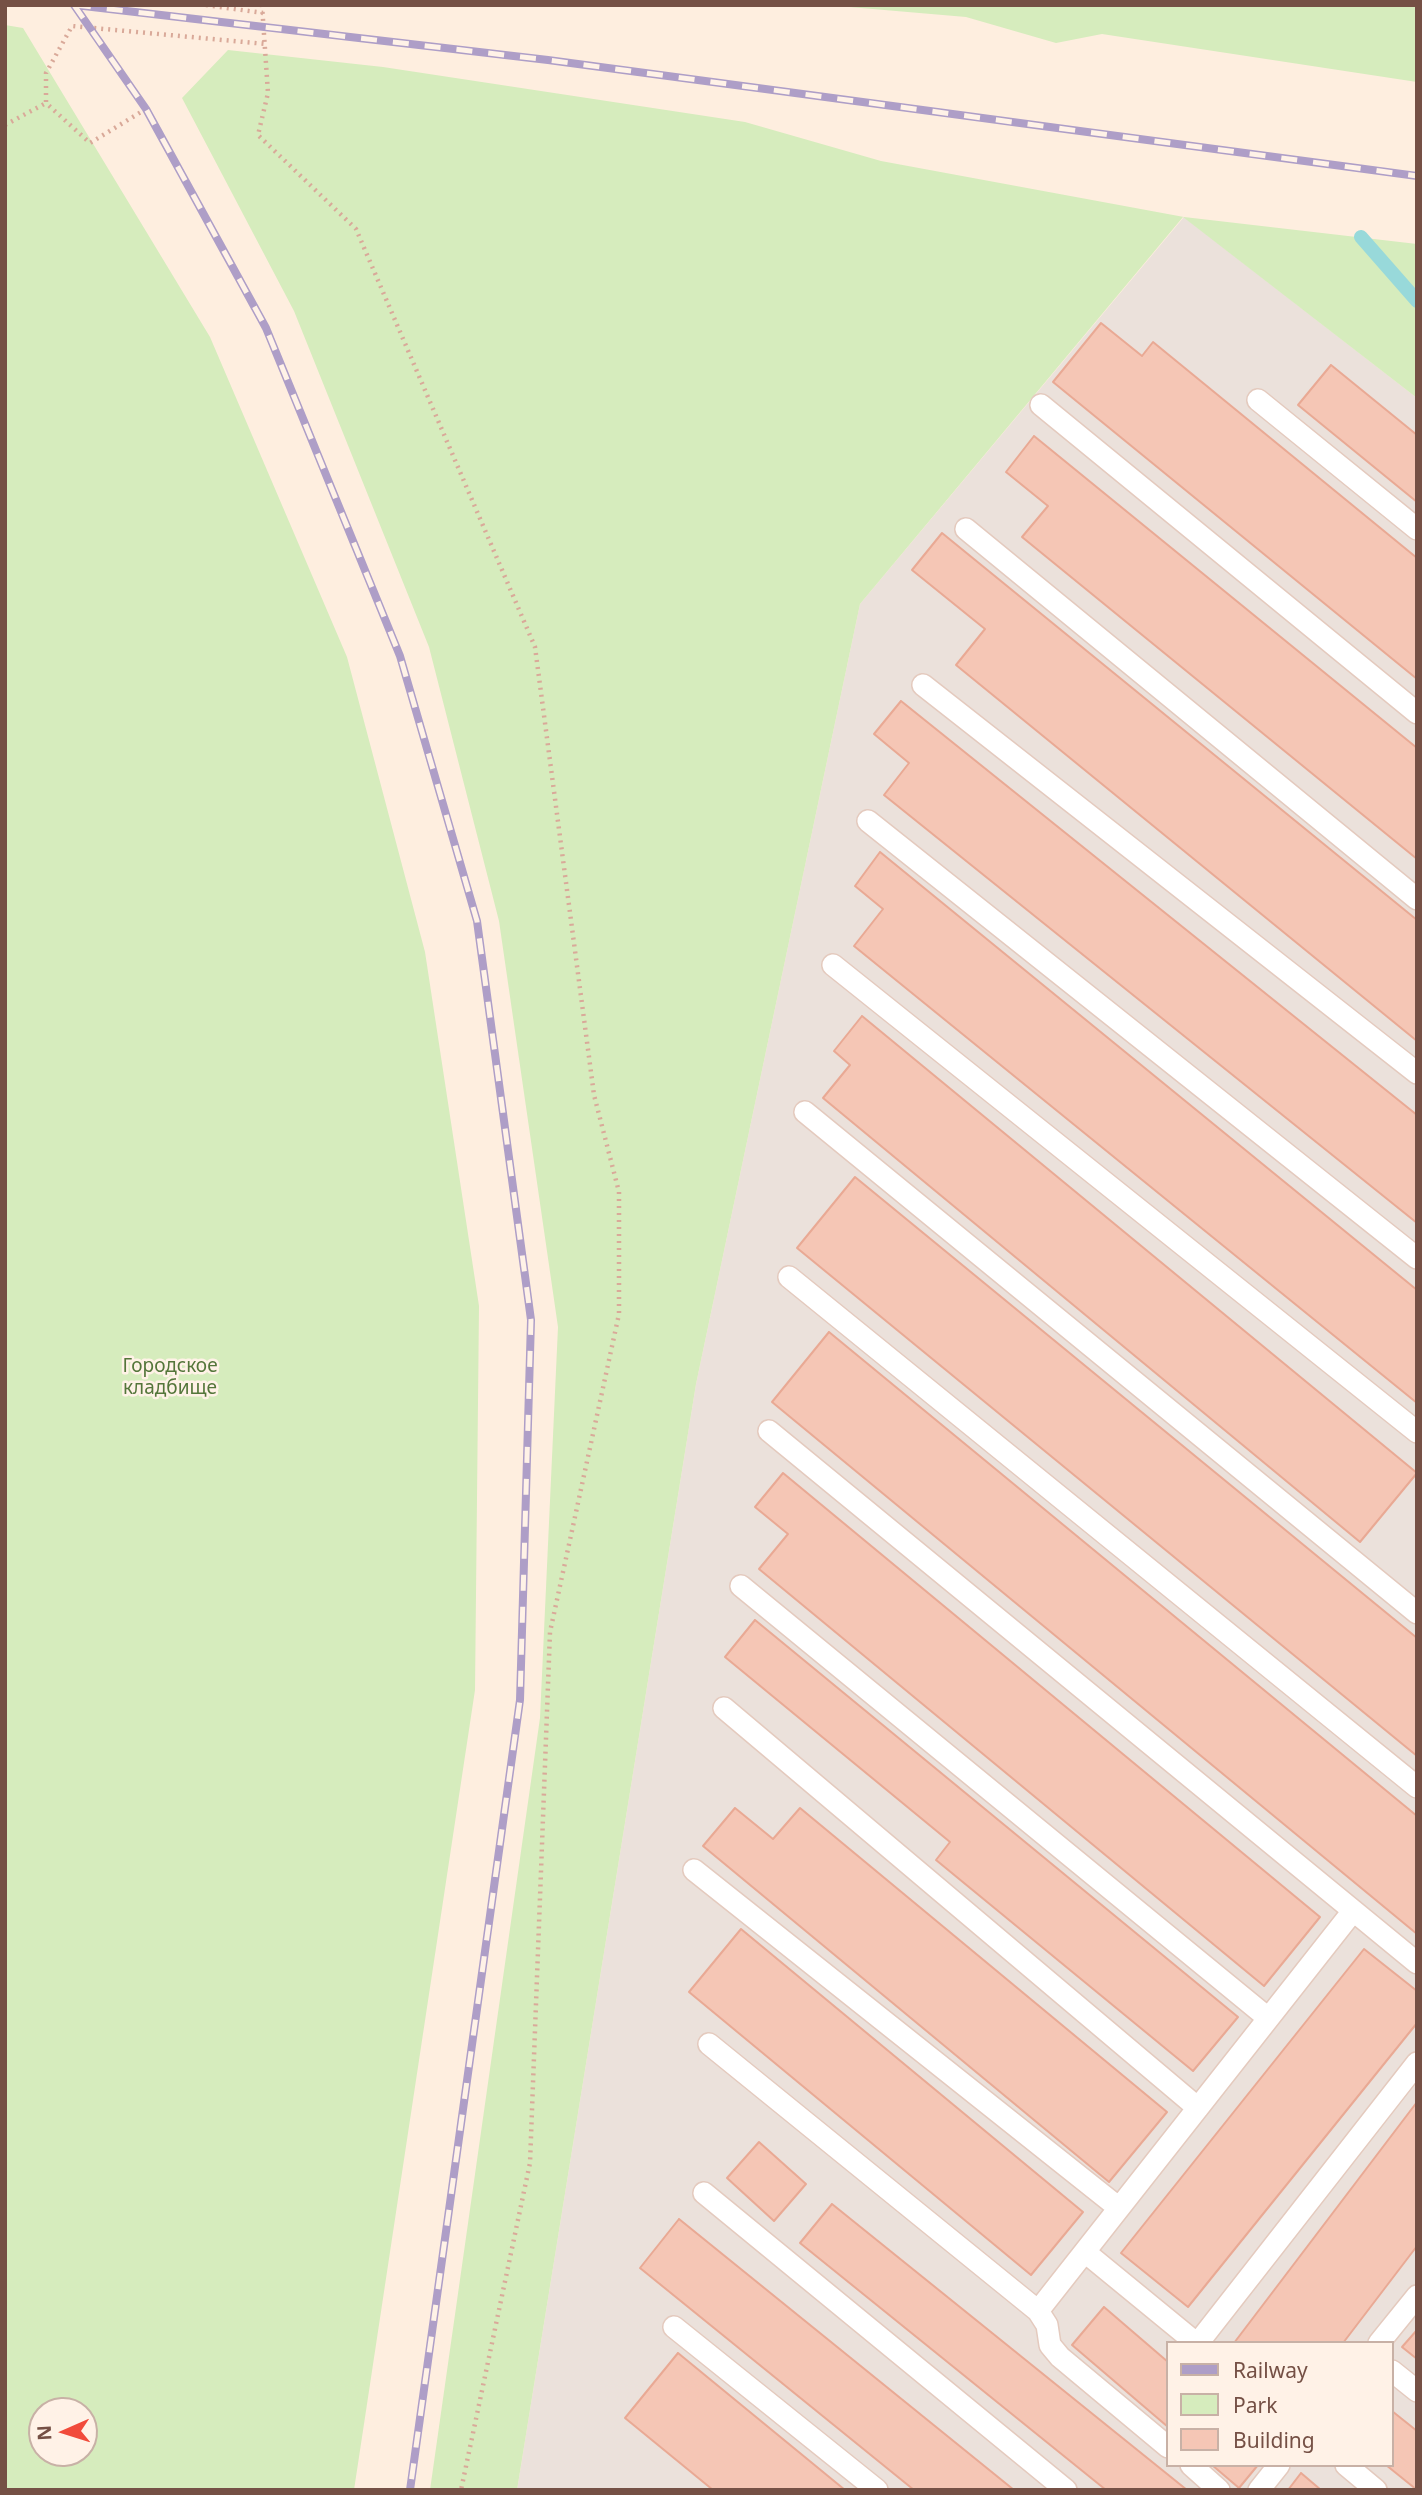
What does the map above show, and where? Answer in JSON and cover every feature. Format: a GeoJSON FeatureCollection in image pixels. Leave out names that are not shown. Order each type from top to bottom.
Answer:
{"type":"FeatureCollection","features":[{"type":"Feature","properties":{"kind":"lane"},"geometry":{"type":"LineString","coordinates":[[1258,400],[1417,529]]}},
{"type":"Feature","properties":{"kind":"lane"},"geometry":{"type":"LineString","coordinates":[[1041,405],[1417,713]]}},
{"type":"Feature","properties":{"kind":"lane"},"geometry":{"type":"LineString","coordinates":[[966,529],[1417,899]]}},
{"type":"Feature","properties":{"kind":"lane"},"geometry":{"type":"LineString","coordinates":[[923,685],[1417,1073]]}},
{"type":"Feature","properties":{"kind":"lane"},"geometry":{"type":"LineString","coordinates":[[868,821],[1417,1258]]}},
{"type":"Feature","properties":{"kind":"lane"},"geometry":{"type":"LineString","coordinates":[[833,965],[1417,1432]]}},
{"type":"Feature","properties":{"kind":"lane"},"geometry":{"type":"LineString","coordinates":[[805,1112],[1417,1613]]}},
{"type":"Feature","properties":{"kind":"lane"},"geometry":{"type":"LineString","coordinates":[[789,1277],[1417,1787]]}},
{"type":"Feature","properties":{"kind":"lane"},"geometry":{"type":"LineString","coordinates":[[769,1431],[1417,1963]]}},
{"type":"Feature","properties":{"kind":"lane"},"geometry":{"type":"LineString","coordinates":[[741,1586],[1268,2018]]}},
{"type":"Feature","properties":{"kind":"lane"},"geometry":{"type":"LineString","coordinates":[[724,1707],[1198,2108]]}},
{"type":"Feature","properties":{"kind":"lane"},"geometry":{"type":"LineString","coordinates":[[694,1870],[1119,2208]]}},
{"type":"Feature","properties":{"kind":"lane"},"geometry":{"type":"LineString","coordinates":[[1038,2311],[1353,1911]]}},
{"type":"Feature","properties":{"kind":"lane"},"geometry":{"type":"LineString","coordinates":[[709,2044],[1038,2311],[1047,2325],[1050,2344],[1060,2357],[1166,2445]]}},
{"type":"Feature","properties":{"kind":"lane"},"geometry":{"type":"LineString","coordinates":[[1199,2341],[1417,2063]]}},
{"type":"Feature","properties":{"kind":"lane"},"geometry":{"type":"LineString","coordinates":[[704,2193],[1066,2490]]}},
{"type":"Feature","properties":{"kind":"lane"},"geometry":{"type":"LineString","coordinates":[[1085,2252],[1195,2341]]}},
{"type":"Feature","properties":{"kind":"lane"},"geometry":{"type":"LineString","coordinates":[[1381,2341],[1417,2296]]}},
{"type":"Feature","properties":{"kind":"lane"},"geometry":{"type":"LineString","coordinates":[[674,2327],[877,2490]]}},
{"type":"Feature","properties":{"kind":"lane"},"geometry":{"type":"LineString","coordinates":[[1394,2373],[1417,2391]]}},
{"type":"Feature","properties":{"kind":"lane"},"geometry":{"type":"LineString","coordinates":[[1193,2467],[1219,2490]]}},
{"type":"Feature","properties":{"kind":"lane"},"geometry":{"type":"LineString","coordinates":[[1259,2490],[1277,2467]]}},
{"type":"Feature","properties":{"kind":"lane"},"geometry":{"type":"LineString","coordinates":[[1348,2467],[1376,2490]]}},
{"type":"Feature","properties":{"kind":"path"},"geometry":{"type":"LineString","coordinates":[[206,5],[263,13]]}},
{"type":"Feature","properties":{"kind":"path"},"geometry":{"type":"LineString","coordinates":[[262,5],[268,93],[258,135],[356,229],[535,647],[594,1095],[619,1192],[619,1314],[550,1632],[530,2163],[461,2490]]}},
{"type":"Feature","properties":{"kind":"path"},"geometry":{"type":"LineString","coordinates":[[146,109],[90,143],[46,103],[46,73],[72,26],[265,44]]}},
{"type":"Feature","properties":{"kind":"path"},"geometry":{"type":"LineString","coordinates":[[5,125],[46,103]]}},
{"type":"Feature","properties":{"kind":"shaded area"},"geometry":{"type":"Polygon","coordinates":[[[1184,217],[1417,398],[1417,2490],[517,2490],[696,1384],[860,604],[1184,217]]]}},
{"type":"Feature","properties":{"kind":"green space"},"geometry":{"type":"Polygon","coordinates":[[[826,5],[1417,5],[1417,82],[1102,34],[1056,43],[966,17],[826,5]]]}},
{"type":"Feature","properties":{"kind":"green space","name":"Городское кладбище"},"geometry":{"type":"Polygon","coordinates":[[[5,25],[23,28],[210,337],[347,657],[425,952],[479,1306],[475,1690],[354,2490],[5,2490],[5,25]]]}},
{"type":"Feature","properties":{"kind":"green space"},"geometry":{"type":"Polygon","coordinates":[[[228,50],[383,67],[745,122],[881,161],[1184,217],[1417,244],[1417,398],[1183,217],[860,604],[696,1384],[517,2490],[430,2490],[540,1718],[558,1327],[499,921],[429,647],[294,311],[182,98],[228,50]]]}},
{"type":"Feature","properties":{"kind":"building"},"geometry":{"type":"Polygon","coordinates":[[[1101,323],[1142,356],[1153,342],[1417,558],[1417,679],[1053,382],[1101,323]]]}},
{"type":"Feature","properties":{"kind":"building"},"geometry":{"type":"Polygon","coordinates":[[[1331,365],[1417,435],[1417,502],[1298,405],[1331,365]]]}},
{"type":"Feature","properties":{"kind":"building"},"geometry":{"type":"Polygon","coordinates":[[[1034,436],[1417,748],[1417,859],[1022,537],[1048,506],[1006,472],[1034,436]]]}},
{"type":"Feature","properties":{"kind":"building"},"geometry":{"type":"Polygon","coordinates":[[[942,533],[1417,920],[1417,1041],[956,665],[985,629],[912,570],[942,533]]]}},
{"type":"Feature","properties":{"kind":"building"},"geometry":{"type":"Polygon","coordinates":[[[901,701],[1417,1115],[1417,1223],[884,795],[909,763],[874,734],[901,701]]]}},
{"type":"Feature","properties":{"kind":"building"},"geometry":{"type":"Polygon","coordinates":[[[880,852],[1417,1290],[1417,1403],[854,946],[883,909],[855,886],[880,852]]]}},
{"type":"Feature","properties":{"kind":"building"},"geometry":{"type":"Polygon","coordinates":[[[862,1016],[1417,1473],[1360,1542],[823,1098],[850,1065],[834,1051],[862,1016]]]}},
{"type":"Feature","properties":{"kind":"building"},"geometry":{"type":"Polygon","coordinates":[[[855,1177],[1417,1638],[1417,1756],[797,1248],[855,1177]]]}},
{"type":"Feature","properties":{"kind":"building"},"geometry":{"type":"Polygon","coordinates":[[[829,1332],[1417,1816],[1417,1934],[772,1402],[829,1332]]]}},
{"type":"Feature","properties":{"kind":"building"},"geometry":{"type":"Polygon","coordinates":[[[783,1473],[1320,1917],[1264,1986],[759,1569],[788,1534],[755,1507],[783,1473]]]}},
{"type":"Feature","properties":{"kind":"building"},"geometry":{"type":"Polygon","coordinates":[[[755,1620],[1238,2017],[1193,2071],[936,1860],[950,1842],[725,1657],[755,1620]]]}},
{"type":"Feature","properties":{"kind":"building"},"geometry":{"type":"Polygon","coordinates":[[[735,1808],[773,1839],[800,1808],[1167,2112],[1109,2182],[703,1846],[735,1808]]]}},
{"type":"Feature","properties":{"kind":"building"},"geometry":{"type":"Polygon","coordinates":[[[741,1929],[1083,2212],[1031,2275],[689,1992],[741,1929]]]}},
{"type":"Feature","properties":{"kind":"building"},"geometry":{"type":"Polygon","coordinates":[[[1364,1949],[1417,1991],[1417,2023],[1188,2307],[1121,2253],[1364,1949]]]}},
{"type":"Feature","properties":{"kind":"building"},"geometry":{"type":"Polygon","coordinates":[[[1417,2102],[1417,2246],[1345,2341],[1236,2341],[1417,2102]]]}},
{"type":"Feature","properties":{"kind":"building"},"geometry":{"type":"Polygon","coordinates":[[[759,2142],[806,2184],[774,2221],[727,2178],[759,2142]]]}},
{"type":"Feature","properties":{"kind":"building"},"geometry":{"type":"Polygon","coordinates":[[[832,2204],[1187,2490],[1106,2490],[800,2243],[832,2204]]]}},
{"type":"Feature","properties":{"kind":"building"},"geometry":{"type":"Polygon","coordinates":[[[679,2219],[1014,2490],[914,2490],[640,2268],[679,2219]]]}},
{"type":"Feature","properties":{"kind":"building"},"geometry":{"type":"Polygon","coordinates":[[[1104,2307],[1166,2360],[1166,2425],[1072,2345],[1104,2307]]]}},
{"type":"Feature","properties":{"kind":"building"},"geometry":{"type":"Polygon","coordinates":[[[1417,2330],[1417,2359],[1402,2347],[1417,2330]]]}},
{"type":"Feature","properties":{"kind":"building"},"geometry":{"type":"Polygon","coordinates":[[[678,2353],[845,2490],[713,2490],[625,2418],[678,2353]]]}},
{"type":"Feature","properties":{"kind":"building"},"geometry":{"type":"Polygon","coordinates":[[[1394,2413],[1417,2431],[1417,2490],[1388,2467],[1394,2467],[1394,2413]]]}},
{"type":"Feature","properties":{"kind":"building"},"geometry":{"type":"Polygon","coordinates":[[[1214,2467],[1256,2467],[1239,2488],[1214,2467]]]}},
{"type":"Feature","properties":{"kind":"building"},"geometry":{"type":"Polygon","coordinates":[[[1301,2473],[1321,2490],[1288,2490],[1301,2473]]]}},
{"type":"Feature","properties":{"kind":"waterway"},"geometry":{"type":"LineString","coordinates":[[1361,237],[1417,301]]}},
{"type":"Feature","properties":{"kind":"railway"},"geometry":{"type":"LineString","coordinates":[[74,5],[146,109],[266,328],[400,656],[477,921],[531,1320],[520,1700],[410,2490]]}},
{"type":"Feature","properties":{"kind":"railway"},"geometry":{"type":"LineString","coordinates":[[75,5],[548,60],[1417,176]]}}]}
